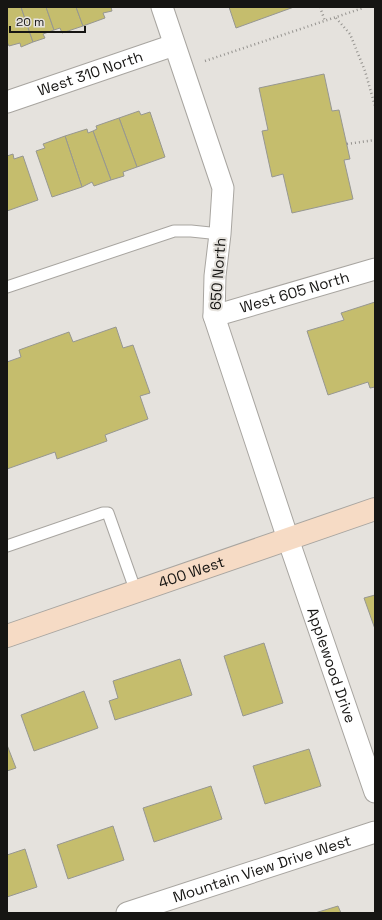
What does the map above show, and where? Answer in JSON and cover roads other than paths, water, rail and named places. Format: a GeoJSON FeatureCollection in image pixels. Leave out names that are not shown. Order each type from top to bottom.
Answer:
{"type":"FeatureCollection","features":[{"type":"Feature","properties":{"kind":"street","name":"650 North"},"geometry":{"type":"LineString","coordinates":[[162,7],[223,188],[215,276],[214,316],[288,540]]}},
{"type":"Feature","properties":{"kind":"street","name":"West 310 North"},"geometry":{"type":"LineString","coordinates":[[7,102],[174,45]]}},
{"type":"Feature","properties":{"kind":"street","name":"West 605 North"},"geometry":{"type":"LineString","coordinates":[[214,316],[375,269]]}},
{"type":"Feature","properties":{"kind":"street","name":"400 West"},"geometry":{"type":"LineString","coordinates":[[7,636],[375,509]]}},
{"type":"Feature","properties":{"kind":"street","name":"Applewood Drive"},"geometry":{"type":"LineString","coordinates":[[288,540],[375,792]]}},
{"type":"Feature","properties":{"kind":"street","name":"Mountain View Drive West"},"geometry":{"type":"LineString","coordinates":[[127,913],[375,832]]}},
{"type":"Feature","properties":{"kind":"lane"},"geometry":{"type":"LineString","coordinates":[[7,287],[174,232],[191,231],[220,234]]}},
{"type":"Feature","properties":{"kind":"lane"},"geometry":{"type":"LineString","coordinates":[[7,546],[102,513],[108,513],[136,592]]}}]}
